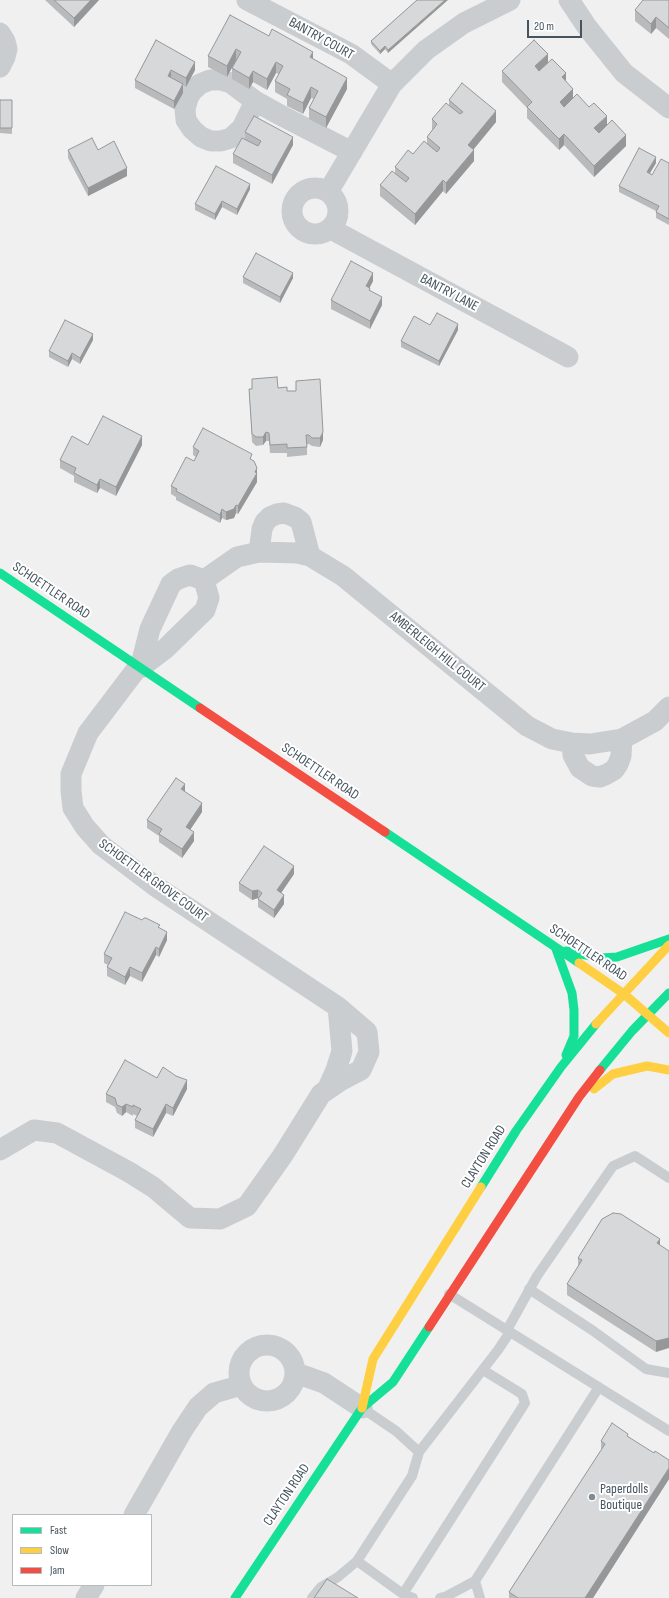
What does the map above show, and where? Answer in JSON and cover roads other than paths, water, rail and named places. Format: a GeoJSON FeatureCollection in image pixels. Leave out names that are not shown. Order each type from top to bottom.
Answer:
{"type":"FeatureCollection","features":[{"type":"Feature","properties":{"kind":"main road","name":"SCHOETTLER ROAD"},"geometry":{"type":"LineString","coordinates":[[0,573],[624,994],[669,1033]]}},
{"type":"Feature","properties":{"kind":"main road"},"geometry":{"type":"LineString","coordinates":[[556,948],[601,958],[617,957],[669,939]]}},
{"type":"Feature","properties":{"kind":"main road","name":"CLAYTON ROAD"},"geometry":{"type":"LineString","coordinates":[[362,1408],[373,1359],[516,1131],[561,1067],[599,1020],[669,945]]}},
{"type":"Feature","properties":{"kind":"main road"},"geometry":{"type":"LineString","coordinates":[[556,948],[572,993],[574,1010],[574,1036],[561,1067]]}},
{"type":"Feature","properties":{"kind":"main road","name":"CLAYTON ROAD"},"geometry":{"type":"LineString","coordinates":[[236,1598],[362,1408],[392,1382],[579,1097],[624,1041],[669,993]]}},
{"type":"Feature","properties":{"kind":"main road"},"geometry":{"type":"LineString","coordinates":[[579,1097],[586,1094],[612,1074],[647,1066],[669,1070]]}},
{"type":"Feature","properties":{"kind":"street","name":"BANTRY COURT"},"geometry":{"type":"LineString","coordinates":[[247,0],[351,54],[392,84]]}},
{"type":"Feature","properties":{"kind":"street"},"geometry":{"type":"LineString","coordinates":[[328,192],[392,84],[426,50],[464,23],[510,0]]}},
{"type":"Feature","properties":{"kind":"street"},"geometry":{"type":"LineString","coordinates":[[569,0],[587,27],[624,73],[669,108]]}},
{"type":"Feature","properties":{"kind":"street"},"geometry":{"type":"LineString","coordinates":[[0,33],[5,41],[6,49],[5,57],[0,67]]}},
{"type":"Feature","properties":{"kind":"street"},"geometry":{"type":"LineString","coordinates":[[255,101],[352,152]]}},
{"type":"Feature","properties":{"kind":"street"},"geometry":{"type":"LineString","coordinates":[[313,188],[328,192],[333,196],[339,210],[336,224],[324,233],[316,235],[308,234],[301,230],[293,217],[292,209],[298,195],[313,188]]}},
{"type":"Feature","properties":{"kind":"street","name":"BANTRY LANE"},"geometry":{"type":"LineString","coordinates":[[331,229],[568,357]]}},
{"type":"Feature","properties":{"kind":"street"},"geometry":{"type":"LineString","coordinates":[[260,552],[262,529],[265,522],[270,517],[284,513],[295,517],[301,522],[310,556]]}},
{"type":"Feature","properties":{"kind":"street","name":"AMBERLEIGH HILL COURT"},"geometry":{"type":"LineString","coordinates":[[204,580],[237,557],[260,552],[297,552],[310,556],[343,576],[527,726],[552,739],[572,743],[590,744],[622,739],[655,721],[669,707]]}},
{"type":"Feature","properties":{"kind":"street"},"geometry":{"type":"LineString","coordinates":[[190,575],[204,580],[209,598],[205,610],[166,649],[139,667],[150,629],[171,584],[178,579],[190,575]]}},
{"type":"Feature","properties":{"kind":"street","name":"SCHOETTLER GROVE COURT"},"geometry":{"type":"LineString","coordinates":[[0,1150],[34,1130],[56,1133],[129,1172],[153,1188],[190,1218],[220,1219],[247,1206],[283,1155],[321,1094],[340,1081],[361,1070],[369,1052],[366,1032],[338,1007],[155,886],[101,845],[85,828],[73,808],[71,774],[88,733],[139,667]]}},
{"type":"Feature","properties":{"kind":"street"},"geometry":{"type":"LineString","coordinates":[[572,743],[573,755],[580,768],[592,776],[600,777],[614,770],[618,764],[621,756],[622,739]]}},
{"type":"Feature","properties":{"kind":"street"},"geometry":{"type":"LineString","coordinates":[[265,1344],[283,1349],[290,1356],[294,1364],[296,1373],[294,1382],[282,1397],[264,1401],[255,1399],[247,1393],[242,1385],[239,1376],[239,1367],[248,1351],[256,1347],[265,1344]]}},
{"type":"Feature","properties":{"kind":"street"},"geometry":{"type":"LineString","coordinates":[[296,1373],[324,1383],[362,1408]]}},
{"type":"Feature","properties":{"kind":"street"},"geometry":{"type":"LineString","coordinates":[[135,1514],[182,1431],[198,1407],[214,1393],[242,1385]]}},
{"type":"Feature","properties":{"kind":"street"},"geometry":{"type":"LineString","coordinates":[[86,1598],[93,1586]]}},
{"type":"Feature","properties":{"kind":"lane"},"geometry":{"type":"LineString","coordinates":[[312,1598],[321,1587],[338,1577],[357,1561],[412,1476],[419,1452],[483,1370],[509,1331],[529,1289],[537,1276],[613,1166],[635,1156],[669,1178]]}},
{"type":"Feature","properties":{"kind":"lane"},"geometry":{"type":"LineString","coordinates":[[529,1289],[592,1330],[646,1369],[669,1373]]}},
{"type":"Feature","properties":{"kind":"lane"},"geometry":{"type":"LineString","coordinates":[[449,1294],[669,1431]]}},
{"type":"Feature","properties":{"kind":"lane"},"geometry":{"type":"LineString","coordinates":[[403,1594],[525,1403],[522,1394],[483,1370]]}},
{"type":"Feature","properties":{"kind":"lane"},"geometry":{"type":"LineString","coordinates":[[440,1598],[447,1596],[475,1581],[588,1406],[598,1387]]}},
{"type":"Feature","properties":{"kind":"lane"},"geometry":{"type":"LineString","coordinates":[[362,1408],[396,1431],[419,1452]]}},
{"type":"Feature","properties":{"kind":"lane"},"geometry":{"type":"LineString","coordinates":[[357,1561],[403,1594],[413,1598]]}},
{"type":"Feature","properties":{"kind":"lane"},"geometry":{"type":"LineString","coordinates":[[475,1581],[480,1598]]}},
{"type":"Feature","properties":{"kind":"place","name":"Paperdolls Boutique"},"geometry":{"type":"Point","coordinates":[592,1497]}}]}
